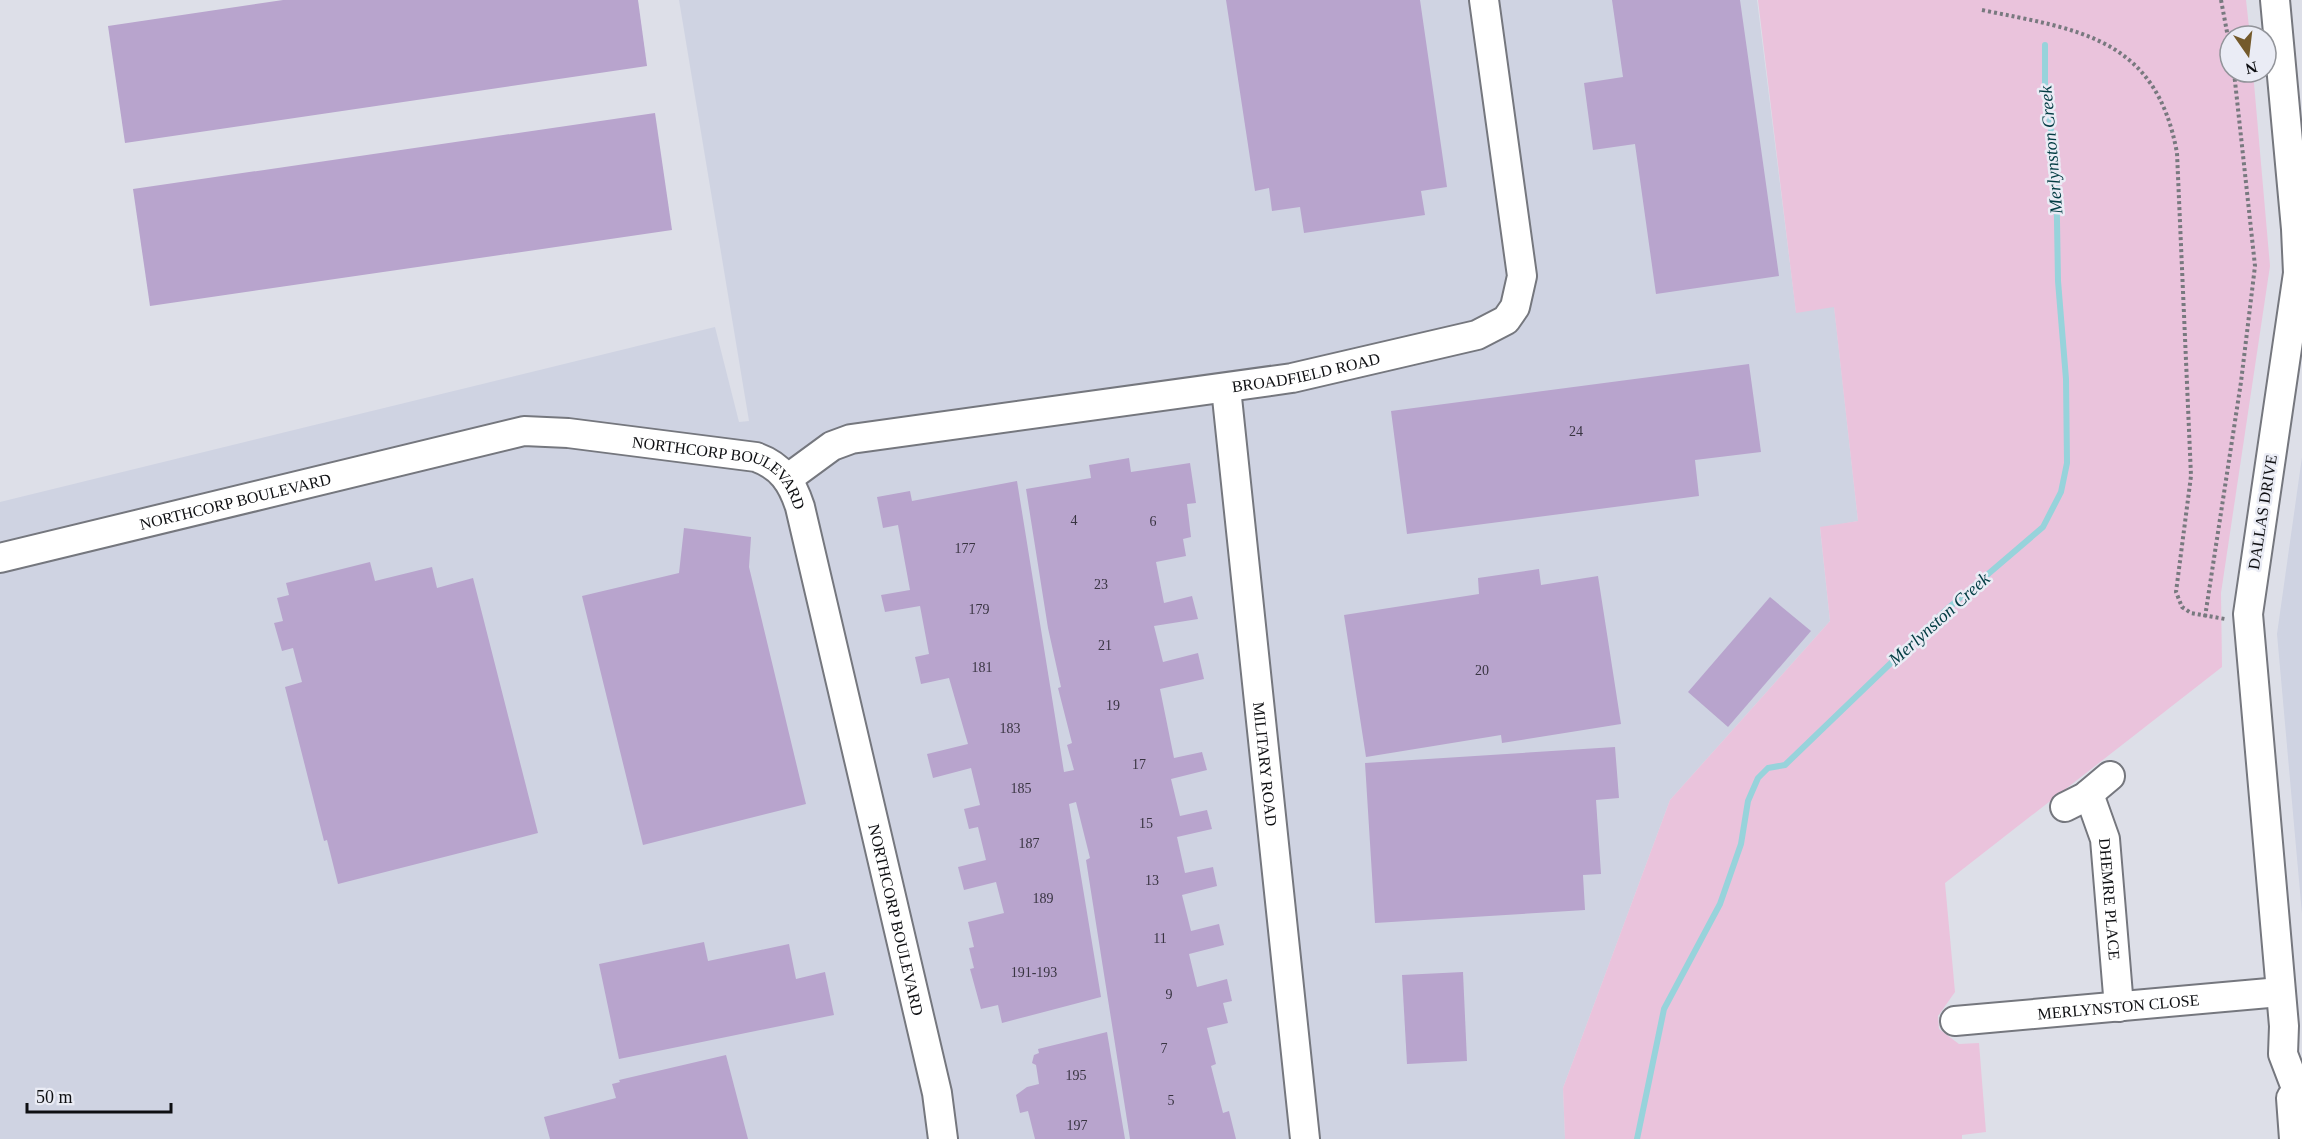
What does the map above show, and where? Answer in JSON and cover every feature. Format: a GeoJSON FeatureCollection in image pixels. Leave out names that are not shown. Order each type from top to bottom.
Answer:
{"type":"FeatureCollection","features":[{"type":"Feature","properties":{"kind":"street","name":"BROADFIELD ROAD"},"geometry":{"type":"LineString","coordinates":[[787,478],[832,446],[851,439],[1292,378],[1477,335],[1506,320],[1515,307],[1522,276],[1484,0]]}},
{"type":"Feature","properties":{"kind":"street","name":"DALLAS DRIVE"},"geometry":{"type":"LineString","coordinates":[[2275,0],[2299,228],[2296,286],[2248,614],[2284,1026],[2283,1054],[2300,1077],[2290,1103],[2294,1139]]}},
{"type":"Feature","properties":{"kind":"street","name":"MILITARY ROAD"},"geometry":{"type":"LineString","coordinates":[[1226,388],[1305,1139]]}},
{"type":"Feature","properties":{"kind":"street","name":"NORTHCORP BOULEVARD"},"geometry":{"type":"LineString","coordinates":[[0,558],[524,431],[558,431],[756,457],[772,463],[787,478],[797,498],[934,1082],[943,1139]]}},
{"type":"Feature","properties":{"kind":"street","name":"DHEMRE PLACE"},"geometry":{"type":"LineString","coordinates":[[2088,792],[2105,839],[2119,1007]]}},
{"type":"Feature","properties":{"kind":"street","name":"MERLYNSTON CLOSE"},"geometry":{"type":"LineString","coordinates":[[1955,1021],[2280,992]]}},
{"type":"Feature","properties":{"kind":"path"},"geometry":{"type":"LineString","coordinates":[[2221,0],[2226,24]]}},
{"type":"Feature","properties":{"kind":"path"},"geometry":{"type":"LineString","coordinates":[[1982,10],[2092,36],[2114,47],[2140,70],[2153,87],[2170,121],[2177,153],[2183,243],[2191,476],[2176,592],[2182,607],[2191,614],[2219,618]]}},
{"type":"Feature","properties":{"kind":"path"},"geometry":{"type":"LineString","coordinates":[[2205,616],[2240,393],[2255,266],[2235,84]]}},
{"type":"Feature","properties":{"kind":"shaded area"},"geometry":{"type":"Polygon","coordinates":[[[679,0],[1757,0],[1796,312],[1834,306],[1858,521],[1820,528],[1830,621],[1670,800],[1563,1088],[1565,1139],[0,1139],[0,502],[715,327],[739,422],[749,421],[679,0]]]}},
{"type":"Feature","properties":{"kind":"shaded area"},"geometry":{"type":"Polygon","coordinates":[[[1758,0],[2246,0],[2249,24],[2218,24],[2218,84],[2254,84],[2270,266],[2221,593],[2222,667],[1945,883],[1955,992],[1938,1016],[1939,1029],[1959,1044],[1979,1043],[1986,1132],[1962,1135],[1962,1139],[1565,1139],[1563,1088],[1670,800],[1830,621],[1820,527],[1858,521],[1834,307],[1796,313],[1758,0]]]}},
{"type":"Feature","properties":{"kind":"shaded area"},"geometry":{"type":"Polygon","coordinates":[[[2302,457],[2302,914],[2277,634],[2302,457]]]}},
{"type":"Feature","properties":{"kind":"building"},"geometry":{"type":"Polygon","coordinates":[[[283,0],[638,0],[647,66],[125,143],[108,26],[283,0]]]}},
{"type":"Feature","properties":{"kind":"building"},"geometry":{"type":"Polygon","coordinates":[[[1226,0],[1420,0],[1447,187],[1421,191],[1425,215],[1304,233],[1300,207],[1272,211],[1269,188],[1255,191],[1226,0]]]}},
{"type":"Feature","properties":{"kind":"building"},"geometry":{"type":"Polygon","coordinates":[[[1612,0],[1740,0],[1779,276],[1656,294],[1635,144],[1593,150],[1584,83],[1623,77],[1612,0]]]}},
{"type":"Feature","properties":{"kind":"building"},"geometry":{"type":"Polygon","coordinates":[[[655,113],[672,230],[150,306],[133,189],[655,113]]]}},
{"type":"Feature","properties":{"kind":"building"},"geometry":{"type":"Polygon","coordinates":[[[1749,364],[1761,452],[1695,460],[1699,496],[1407,534],[1391,411],[1749,364]]]}},
{"type":"Feature","properties":{"kind":"building"},"geometry":{"type":"Polygon","coordinates":[[[1129,458],[1131,472],[1190,463],[1196,503],[1187,504],[1191,537],[1183,539],[1186,556],[1156,562],[1164,603],[1192,596],[1198,619],[1154,626],[1163,662],[1198,653],[1204,679],[1160,689],[1174,758],[1202,752],[1207,770],[1171,779],[1180,816],[1207,810],[1212,829],[1177,837],[1185,873],[1213,867],[1217,886],[1182,895],[1191,931],[1219,924],[1224,945],[1189,954],[1197,987],[1227,979],[1232,1001],[1223,1003],[1228,1023],[1207,1028],[1216,1064],[1211,1066],[1223,1113],[1229,1111],[1236,1139],[1130,1139],[1086,860],[1090,858],[1076,802],[1069,804],[1101,997],[1002,1023],[998,1005],[981,1009],[970,969],[974,968],[969,948],[974,947],[968,922],[1004,913],[996,882],[964,890],[958,867],[986,860],[978,827],[969,829],[964,809],[980,805],[971,768],[933,778],[927,754],[968,744],[949,678],[921,684],[915,657],[929,654],[920,606],[885,612],[881,595],[910,590],[898,525],[883,528],[877,497],[910,491],[912,501],[1017,481],[1064,772],[1074,770],[1067,745],[1072,743],[1058,688],[1061,687],[1048,628],[1026,489],[1091,478],[1089,465],[1129,458]]]}},
{"type":"Feature","properties":{"kind":"building"},"geometry":{"type":"Polygon","coordinates":[[[684,528],[751,537],[749,567],[806,804],[643,845],[582,596],[679,573],[684,528]]]}},
{"type":"Feature","properties":{"kind":"building"},"geometry":{"type":"Polygon","coordinates":[[[370,562],[375,581],[432,567],[437,588],[473,578],[538,833],[338,884],[327,840],[324,841],[285,687],[302,682],[293,648],[282,651],[274,623],[283,621],[277,598],[289,595],[286,583],[370,562]]]}},
{"type":"Feature","properties":{"kind":"building"},"geometry":{"type":"Polygon","coordinates":[[[1539,569],[1541,585],[1598,576],[1621,724],[1502,743],[1501,735],[1366,757],[1344,615],[1479,594],[1478,578],[1539,569]]]}},
{"type":"Feature","properties":{"kind":"building"},"geometry":{"type":"Polygon","coordinates":[[[1770,597],[1811,631],[1728,727],[1688,692],[1770,597]]]}},
{"type":"Feature","properties":{"kind":"building"},"geometry":{"type":"Polygon","coordinates":[[[1615,747],[1619,798],[1596,800],[1601,874],[1583,875],[1585,910],[1375,923],[1365,763],[1615,747]]]}},
{"type":"Feature","properties":{"kind":"building"},"geometry":{"type":"Polygon","coordinates":[[[704,942],[708,961],[789,944],[796,979],[825,972],[834,1015],[619,1059],[599,964],[704,942]]]}},
{"type":"Feature","properties":{"kind":"building"},"geometry":{"type":"Polygon","coordinates":[[[1463,972],[1467,1061],[1407,1064],[1402,975],[1463,972]]]}},
{"type":"Feature","properties":{"kind":"building"},"geometry":{"type":"Polygon","coordinates":[[[1107,1032],[1125,1139],[1035,1139],[1028,1111],[1020,1113],[1016,1095],[1027,1087],[1039,1084],[1036,1065],[1032,1063],[1034,1055],[1039,1053],[1038,1049],[1107,1032]]]}},
{"type":"Feature","properties":{"kind":"building"},"geometry":{"type":"Polygon","coordinates":[[[726,1055],[748,1139],[550,1139],[544,1117],[616,1098],[612,1084],[620,1082],[619,1080],[726,1055]]]}},
{"type":"Feature","properties":{"kind":"waterway","name":"Merlynston Creek"},"geometry":{"type":"LineString","coordinates":[[1637,1139],[1664,1009],[1720,904],[1741,844],[1748,801],[1758,778],[1768,768],[1785,765],[1946,610],[2043,527],[2061,492],[2067,463],[2066,379],[2058,281],[2056,162],[2045,90],[2045,45]]}}]}
